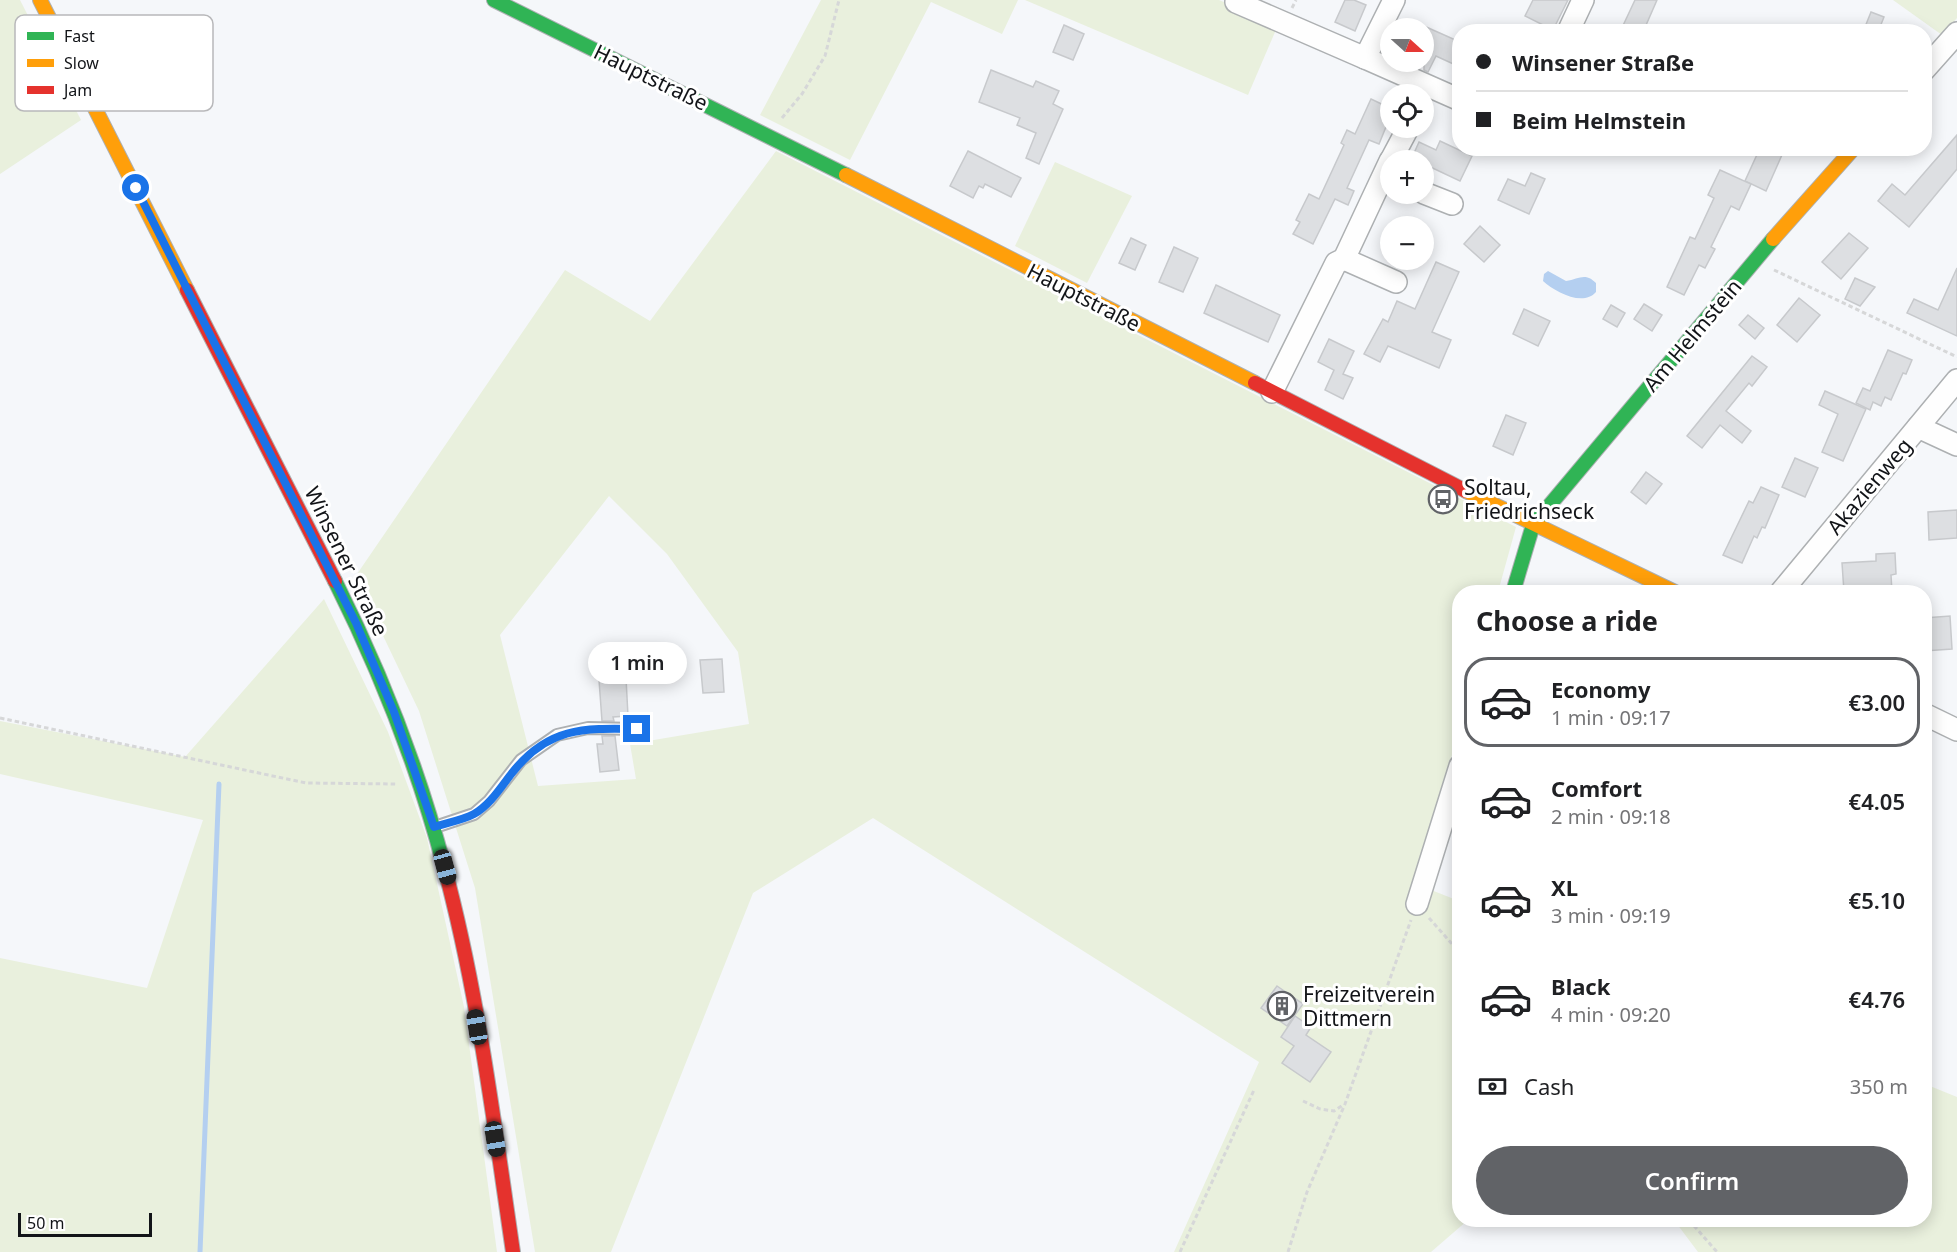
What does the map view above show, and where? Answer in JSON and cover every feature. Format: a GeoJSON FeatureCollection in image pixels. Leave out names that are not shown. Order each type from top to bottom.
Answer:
{"type":"FeatureCollection","features":[{"type":"Feature","properties":{"kind":"street","name":"Winsener Straße"},"geometry":{"type":"LineString","coordinates":[[40,0],[48,15]]}},
{"type":"Feature","properties":{"kind":"street","name":"Hauptstraße"},"geometry":{"type":"LineString","coordinates":[[494,0],[767,135],[1533,525],[1660,585]]}},
{"type":"Feature","properties":{"kind":"street"},"geometry":{"type":"LineString","coordinates":[[1365,58],[1394,0]]}},
{"type":"Feature","properties":{"kind":"street"},"geometry":{"type":"LineString","coordinates":[[1572,24],[1583,0]]}},
{"type":"Feature","properties":{"kind":"street"},"geometry":{"type":"LineString","coordinates":[[1236,2],[1365,58],[1410,84]]}},
{"type":"Feature","properties":{"kind":"street"},"geometry":{"type":"LineString","coordinates":[[1932,61],[1952,39]]}},
{"type":"Feature","properties":{"kind":"street"},"geometry":{"type":"LineString","coordinates":[[1434,95],[1452,98]]}},
{"type":"Feature","properties":{"kind":"street","name":"Winsener Straße"},"geometry":{"type":"LineString","coordinates":[[96,111],[356,623],[394,712],[421,784],[450,888],[470,982],[513,1252]]}},
{"type":"Feature","properties":{"kind":"street","name":"Am Helmstein"},"geometry":{"type":"LineString","coordinates":[[1533,525],[1754,260],[1847,156]]}},
{"type":"Feature","properties":{"kind":"street"},"geometry":{"type":"LineString","coordinates":[[1272,392],[1336,263],[1344,259],[1380,187]]}},
{"type":"Feature","properties":{"kind":"street"},"geometry":{"type":"LineString","coordinates":[[1434,197],[1452,204]]}},
{"type":"Feature","properties":{"kind":"street"},"geometry":{"type":"LineString","coordinates":[[1344,259],[1396,282]]}},
{"type":"Feature","properties":{"kind":"street","name":"Akazienweg"},"geometry":{"type":"LineString","coordinates":[[1787,585],[1957,380]]}},
{"type":"Feature","properties":{"kind":"street"},"geometry":{"type":"LineString","coordinates":[[1918,427],[1957,444]]}},
{"type":"Feature","properties":{"kind":"street"},"geometry":{"type":"LineString","coordinates":[[1515,585],[1533,525]]}},
{"type":"Feature","properties":{"kind":"street"},"geometry":{"type":"LineString","coordinates":[[1932,718],[1957,730]]}},
{"type":"Feature","properties":{"kind":"street"},"geometry":{"type":"LineString","coordinates":[[1417,904],[1452,792]]}},
{"type":"Feature","properties":{"kind":"lane"},"geometry":{"type":"LineString","coordinates":[[434,827],[474,814],[489,801],[522,760],[557,735],[588,728],[637,729]]}},
{"type":"Feature","properties":{"kind":"path"},"geometry":{"type":"LineString","coordinates":[[767,135],[802,94],[825,56],[839,0]]}},
{"type":"Feature","properties":{"kind":"path"},"geometry":{"type":"LineString","coordinates":[[1754,260],[1957,357]]}},
{"type":"Feature","properties":{"kind":"path"},"geometry":{"type":"LineString","coordinates":[[0,718],[306,783],[421,784]]}},
{"type":"Feature","properties":{"kind":"path"},"geometry":{"type":"LineString","coordinates":[[1288,1252],[1306,1192],[1345,1104],[1417,904],[1452,944]]}},
{"type":"Feature","properties":{"kind":"path"},"geometry":{"type":"LineString","coordinates":[[1180,1252],[1254,1090]]}},
{"type":"Feature","properties":{"kind":"path"},"geometry":{"type":"LineString","coordinates":[[1303,1101],[1320,1109],[1334,1111],[1345,1104]]}},
{"type":"Feature","properties":{"kind":"path"},"geometry":{"type":"LineString","coordinates":[[1695,1227],[1717,1252]]}},
{"type":"Feature","properties":{"kind":"green space"},"geometry":{"type":"Polygon","coordinates":[[[0,0],[20,0],[28,15],[15,15],[15,111],[76,111],[81,120],[0,174],[0,0]]]}},
{"type":"Feature","properties":{"kind":"green space"},"geometry":{"type":"Polygon","coordinates":[[[821,0],[1018,0],[1002,34],[931,2],[850,160],[760,115],[821,0]]]}},
{"type":"Feature","properties":{"kind":"green space"},"geometry":{"type":"Polygon","coordinates":[[[1025,0],[1219,0],[1278,25],[1248,95],[1025,0]]]}},
{"type":"Feature","properties":{"kind":"green space"},"geometry":{"type":"Polygon","coordinates":[[[1893,0],[1957,0],[1957,18],[1942,35],[1932,28],[1932,24],[1927,24],[1893,0]]]}},
{"type":"Feature","properties":{"kind":"green space"},"geometry":{"type":"Polygon","coordinates":[[[776,151],[1516,527],[1500,585],[1452,585],[1452,755],[1416,884],[1452,898],[1452,1227],[1460,1227],[1431,1252],[1174,1252],[1259,1062],[873,818],[753,893],[611,1252],[535,1252],[475,888],[419,711],[355,577],[565,270],[650,321],[776,151]],[[609,496],[500,635],[538,786],[636,779],[630,744],[749,724],[738,652],[667,554],[609,496]]]}},
{"type":"Feature","properties":{"kind":"green space"},"geometry":{"type":"Polygon","coordinates":[[[1055,162],[1132,196],[1087,283],[1015,246],[1055,162]]]}},
{"type":"Feature","properties":{"kind":"green space"},"geometry":{"type":"Polygon","coordinates":[[[324,599],[388,732],[427,838],[464,1007],[497,1252],[0,1252],[0,958],[147,988],[203,820],[0,774],[0,721],[185,757],[324,599]]]}},
{"type":"Feature","properties":{"kind":"green space"},"geometry":{"type":"Polygon","coordinates":[[[1932,1087],[1957,1097],[1957,1252],[1698,1252],[1679,1227],[1932,1227],[1932,1087]]]}},
{"type":"Feature","properties":{"kind":"water"},"geometry":{"type":"Polygon","coordinates":[[[1548,271],[1566,281],[1582,277],[1588,278],[1596,283],[1596,292],[1584,298],[1562,293],[1543,281],[1544,274],[1548,271]]]}},
{"type":"Feature","properties":{"kind":"building"},"geometry":{"type":"Polygon","coordinates":[[[1345,0],[1354,0],[1366,5],[1355,31],[1335,22],[1345,0]]]}},
{"type":"Feature","properties":{"kind":"building"},"geometry":{"type":"Polygon","coordinates":[[[1533,0],[1568,0],[1556,24],[1541,24],[1525,16],[1533,0]]]}},
{"type":"Feature","properties":{"kind":"building"},"geometry":{"type":"Polygon","coordinates":[[[1635,0],[1657,0],[1646,24],[1624,24],[1635,0]]]}},
{"type":"Feature","properties":{"kind":"building"},"geometry":{"type":"Polygon","coordinates":[[[1871,12],[1884,17],[1881,24],[1866,24],[1871,12]]]}},
{"type":"Feature","properties":{"kind":"building"},"geometry":{"type":"Polygon","coordinates":[[[1064,25],[1084,34],[1073,60],[1053,52],[1064,25]]]}},
{"type":"Feature","properties":{"kind":"building"},"geometry":{"type":"Polygon","coordinates":[[[1434,30],[1452,38],[1452,63],[1436,56],[1434,60],[1434,30]]]}},
{"type":"Feature","properties":{"kind":"building"},"geometry":{"type":"Polygon","coordinates":[[[991,70],[1033,87],[1036,81],[1059,91],[1053,104],[1063,109],[1039,164],[1026,158],[1036,133],[1017,125],[1020,118],[979,102],[991,70]]]}},
{"type":"Feature","properties":{"kind":"building"},"geometry":{"type":"Polygon","coordinates":[[[1371,99],[1380,103],[1381,138],[1379,144],[1369,140],[1347,188],[1354,191],[1348,205],[1335,199],[1313,244],[1293,234],[1300,222],[1296,220],[1309,194],[1319,199],[1344,145],[1341,143],[1347,130],[1355,134],[1371,99]]]}},
{"type":"Feature","properties":{"kind":"building"},"geometry":{"type":"Polygon","coordinates":[[[1957,135],[1957,169],[1909,227],[1878,201],[1892,184],[1905,195],[1957,135]]]}},
{"type":"Feature","properties":{"kind":"building"},"geometry":{"type":"Polygon","coordinates":[[[1440,141],[1452,147],[1452,156],[1472,156],[1460,181],[1434,169],[1434,150],[1415,150],[1419,142],[1436,150],[1440,141]]]}},
{"type":"Feature","properties":{"kind":"building"},"geometry":{"type":"Polygon","coordinates":[[[968,151],[1021,178],[1011,197],[985,184],[983,188],[979,186],[973,198],[950,186],[968,151]]]}},
{"type":"Feature","properties":{"kind":"building"},"geometry":{"type":"Polygon","coordinates":[[[1756,156],[1781,156],[1766,191],[1745,181],[1756,156]]]}},
{"type":"Feature","properties":{"kind":"building"},"geometry":{"type":"Polygon","coordinates":[[[1720,170],[1751,184],[1739,210],[1731,206],[1711,247],[1715,249],[1705,268],[1699,265],[1684,295],[1667,287],[1690,237],[1695,239],[1714,198],[1708,195],[1720,170]]]}},
{"type":"Feature","properties":{"kind":"building"},"geometry":{"type":"Polygon","coordinates":[[[1531,173],[1545,179],[1529,214],[1498,200],[1508,179],[1525,186],[1531,173]]]}},
{"type":"Feature","properties":{"kind":"building"},"geometry":{"type":"Polygon","coordinates":[[[1480,226],[1500,245],[1484,262],[1464,244],[1480,226]]]}},
{"type":"Feature","properties":{"kind":"building"},"geometry":{"type":"Polygon","coordinates":[[[1849,233],[1868,248],[1841,279],[1822,262],[1849,233]]]}},
{"type":"Feature","properties":{"kind":"building"},"geometry":{"type":"Polygon","coordinates":[[[1131,238],[1146,245],[1135,270],[1119,263],[1131,238]]]}},
{"type":"Feature","properties":{"kind":"building"},"geometry":{"type":"Polygon","coordinates":[[[1174,247],[1198,258],[1183,292],[1159,282],[1174,247]]]}},
{"type":"Feature","properties":{"kind":"building"},"geometry":{"type":"Polygon","coordinates":[[[1436,262],[1459,272],[1432,332],[1451,340],[1439,368],[1388,346],[1380,362],[1364,354],[1383,319],[1388,322],[1397,301],[1415,309],[1436,262]]]}},
{"type":"Feature","properties":{"kind":"building"},"geometry":{"type":"Polygon","coordinates":[[[1957,268],[1957,336],[1907,313],[1914,299],[1938,310],[1957,268]]]}},
{"type":"Feature","properties":{"kind":"building"},"geometry":{"type":"Polygon","coordinates":[[[1855,278],[1875,287],[1860,306],[1845,299],[1855,278]]]}},
{"type":"Feature","properties":{"kind":"building"},"geometry":{"type":"Polygon","coordinates":[[[1216,285],[1280,315],[1268,342],[1204,313],[1216,285]]]}},
{"type":"Feature","properties":{"kind":"building"},"geometry":{"type":"Polygon","coordinates":[[[1799,298],[1820,315],[1797,342],[1777,325],[1799,298]]]}},
{"type":"Feature","properties":{"kind":"building"},"geometry":{"type":"Polygon","coordinates":[[[1644,304],[1662,315],[1652,331],[1634,319],[1644,304]]]}},
{"type":"Feature","properties":{"kind":"building"},"geometry":{"type":"Polygon","coordinates":[[[1611,305],[1625,313],[1617,327],[1603,319],[1611,305]]]}},
{"type":"Feature","properties":{"kind":"building"},"geometry":{"type":"Polygon","coordinates":[[[1524,309],[1550,321],[1538,346],[1513,334],[1524,309]]]}},
{"type":"Feature","properties":{"kind":"building"},"geometry":{"type":"Polygon","coordinates":[[[1748,315],[1764,328],[1755,339],[1739,325],[1748,315]]]}},
{"type":"Feature","properties":{"kind":"building"},"geometry":{"type":"Polygon","coordinates":[[[1329,339],[1354,351],[1343,374],[1353,378],[1343,399],[1325,390],[1334,370],[1318,362],[1329,339]]]}},
{"type":"Feature","properties":{"kind":"building"},"geometry":{"type":"Polygon","coordinates":[[[1888,350],[1912,360],[1906,374],[1903,373],[1891,400],[1885,397],[1881,406],[1873,402],[1870,410],[1856,403],[1863,388],[1870,391],[1888,350]]]}},
{"type":"Feature","properties":{"kind":"building"},"geometry":{"type":"Polygon","coordinates":[[[1752,356],[1767,367],[1752,386],[1749,383],[1726,411],[1751,431],[1742,443],[1720,425],[1702,448],[1687,436],[1752,356]]]}},
{"type":"Feature","properties":{"kind":"building"},"geometry":{"type":"Polygon","coordinates":[[[1825,391],[1866,409],[1843,461],[1822,452],[1838,414],[1819,405],[1825,391]]]}},
{"type":"Feature","properties":{"kind":"building"},"geometry":{"type":"Polygon","coordinates":[[[1506,415],[1526,423],[1513,455],[1493,446],[1506,415]]]}},
{"type":"Feature","properties":{"kind":"building"},"geometry":{"type":"Polygon","coordinates":[[[1795,458],[1818,468],[1805,497],[1782,487],[1795,458]]]}},
{"type":"Feature","properties":{"kind":"building"},"geometry":{"type":"Polygon","coordinates":[[[1646,472],[1662,484],[1646,504],[1631,492],[1646,472]]]}},
{"type":"Feature","properties":{"kind":"building"},"geometry":{"type":"Polygon","coordinates":[[[1761,487],[1779,495],[1765,528],[1762,527],[1757,538],[1754,536],[1742,563],[1723,555],[1749,501],[1753,503],[1761,487]]]}},
{"type":"Feature","properties":{"kind":"building"},"geometry":{"type":"Polygon","coordinates":[[[1957,510],[1957,538],[1929,540],[1928,512],[1957,510]]]}},
{"type":"Feature","properties":{"kind":"building"},"geometry":{"type":"Polygon","coordinates":[[[1895,553],[1896,574],[1891,575],[1892,585],[1844,585],[1842,563],[1876,561],[1876,554],[1895,553]]]}},
{"type":"Feature","properties":{"kind":"building"},"geometry":{"type":"Polygon","coordinates":[[[1950,616],[1952,649],[1932,650],[1932,617],[1950,616]]]}},
{"type":"Feature","properties":{"kind":"building"},"geometry":{"type":"Polygon","coordinates":[[[722,659],[724,692],[703,693],[700,660],[722,659]]]}},
{"type":"Feature","properties":{"kind":"building"},"geometry":{"type":"Polygon","coordinates":[[[626,678],[628,716],[613,717],[614,721],[602,721],[599,680],[626,678]]]}},
{"type":"Feature","properties":{"kind":"building"},"geometry":{"type":"Polygon","coordinates":[[[602,736],[615,736],[619,770],[600,772],[597,744],[603,744],[602,736]]]}},
{"type":"Feature","properties":{"kind":"building","name":"Freizeitverein Dittmern"},"geometry":{"type":"Polygon","coordinates":[[[1277,986],[1303,1004],[1287,1026],[1261,1008],[1277,986]]]}},
{"type":"Feature","properties":{"kind":"building"},"geometry":{"type":"Polygon","coordinates":[[[1295,1016],[1311,1027],[1306,1035],[1331,1052],[1310,1082],[1282,1063],[1294,1046],[1281,1037],[1295,1016]]]}},
{"type":"Feature","properties":{"kind":"waterway"},"geometry":{"type":"LineString","coordinates":[[200,1252],[219,784]]}},
{"type":"Feature","properties":{"kind":"traffic: fast"},"geometry":{"type":"LineString","coordinates":[[494,0],[846,175]]}},
{"type":"Feature","properties":{"kind":"traffic: fast"},"geometry":{"type":"LineString","coordinates":[[1515,585],[1533,525],[1773,239]]}},
{"type":"Feature","properties":{"kind":"traffic: fast"},"geometry":{"type":"LineString","coordinates":[[335,581],[368,650],[397,721],[434,829],[444,866]]}},
{"type":"Feature","properties":{"kind":"traffic: slow"},"geometry":{"type":"LineString","coordinates":[[40,0],[48,15]]}},
{"type":"Feature","properties":{"kind":"traffic: slow"},"geometry":{"type":"LineString","coordinates":[[96,111],[187,290]]}},
{"type":"Feature","properties":{"kind":"traffic: slow"},"geometry":{"type":"LineString","coordinates":[[1773,239],[1847,156]]}},
{"type":"Feature","properties":{"kind":"traffic: slow"},"geometry":{"type":"LineString","coordinates":[[846,175],[1255,383]]}},
{"type":"Feature","properties":{"kind":"traffic: slow"},"geometry":{"type":"LineString","coordinates":[[1466,491],[1661,585]]}},
{"type":"Feature","properties":{"kind":"traffic: jam"},"geometry":{"type":"LineString","coordinates":[[187,290],[335,581]]}},
{"type":"Feature","properties":{"kind":"traffic: jam"},"geometry":{"type":"LineString","coordinates":[[1255,383],[1466,491]]}},
{"type":"Feature","properties":{"kind":"traffic: jam"},"geometry":{"type":"LineString","coordinates":[[444,866],[476,1009],[513,1252]]}},
{"type":"Feature","properties":{"kind":"place","name":"Soltau, Friedrichseck"},"geometry":{"type":"Point","coordinates":[1443,499]}},
{"type":"Feature","properties":{"kind":"place","name":"Freizeitverein Dittmern"},"geometry":{"type":"Point","coordinates":[1282,1006]}},
{"type":"Feature","properties":{"kind":"route"},"geometry":{"type":"LineString","coordinates":[[136,188],[356,623],[394,712],[421,784],[434,827],[474,814],[489,801],[522,760],[557,735],[588,728],[637,729]]}}]}
